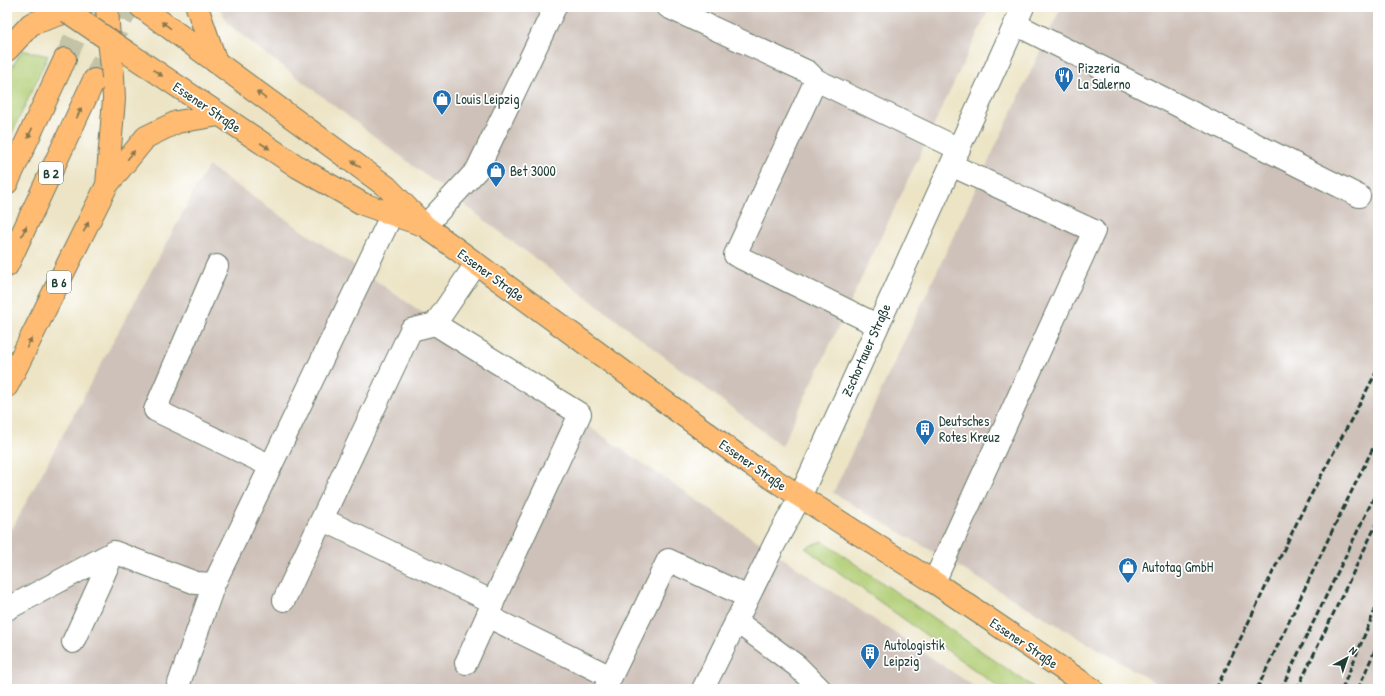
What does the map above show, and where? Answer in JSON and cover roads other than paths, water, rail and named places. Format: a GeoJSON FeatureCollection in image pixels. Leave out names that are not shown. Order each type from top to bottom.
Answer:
{"type":"FeatureCollection","features":[{"type":"Feature","properties":{"kind":"main road"},"geometry":{"type":"LineString","coordinates":[[107,7],[117,46]]}},
{"type":"Feature","properties":{"kind":"main road"},"geometry":{"type":"LineString","coordinates":[[197,7],[216,62]]}},
{"type":"Feature","properties":{"kind":"main road","name":"Essener Straße"},"geometry":{"type":"LineString","coordinates":[[143,8],[388,187],[425,226],[751,465],[934,582],[1092,689]]}},
{"type":"Feature","properties":{"kind":"main road"},"geometry":{"type":"LineString","coordinates":[[7,50],[31,24],[70,9]]}},
{"type":"Feature","properties":{"kind":"main road","name":"Essener Straße"},"geometry":{"type":"LineString","coordinates":[[70,9],[117,46],[298,167],[363,204],[425,226]]}},
{"type":"Feature","properties":{"kind":"main road","name":"B 6"},"geometry":{"type":"LineString","coordinates":[[7,386],[107,185],[114,99],[104,79],[117,46]]}},
{"type":"Feature","properties":{"kind":"main road","name":"B 2"},"geometry":{"type":"LineString","coordinates":[[7,183],[65,59]]}},
{"type":"Feature","properties":{"kind":"main road","name":"B 2"},"geometry":{"type":"LineString","coordinates":[[7,266],[104,79]]}},
{"type":"Feature","properties":{"kind":"main road"},"geometry":{"type":"LineString","coordinates":[[107,185],[146,137],[177,122],[219,115]]}},
{"type":"Feature","properties":{"kind":"street"},"geometry":{"type":"LineString","coordinates":[[425,226],[477,170],[555,7]]}},
{"type":"Feature","properties":{"kind":"street"},"geometry":{"type":"LineString","coordinates":[[668,7],[808,72],[816,80],[955,157],[1094,231],[934,582]]}},
{"type":"Feature","properties":{"kind":"street"},"geometry":{"type":"LineString","coordinates":[[1019,15],[1359,196]]}},
{"type":"Feature","properties":{"kind":"street","name":"Zschortauer Straße"},"geometry":{"type":"LineString","coordinates":[[703,689],[748,597],[800,497],[1019,15]]}},
{"type":"Feature","properties":{"kind":"street"},"geometry":{"type":"LineString","coordinates":[[816,80],[735,255],[878,325]]}},
{"type":"Feature","properties":{"kind":"street"},"geometry":{"type":"LineString","coordinates":[[177,689],[214,584],[392,214]]}},
{"type":"Feature","properties":{"kind":"street"},"geometry":{"type":"LineString","coordinates":[[284,600],[411,330],[435,324],[476,264]]}},
{"type":"Feature","properties":{"kind":"street"},"geometry":{"type":"LineString","coordinates":[[217,266],[155,410],[271,466]]}},
{"type":"Feature","properties":{"kind":"street"},"geometry":{"type":"LineString","coordinates":[[435,324],[580,414],[466,663]]}},
{"type":"Feature","properties":{"kind":"street"},"geometry":{"type":"LineString","coordinates":[[322,519],[490,609],[608,683],[668,560],[748,597]]}},
{"type":"Feature","properties":{"kind":"street"},"geometry":{"type":"LineString","coordinates":[[7,609],[114,552],[196,583],[214,584]]}},
{"type":"Feature","properties":{"kind":"street"},"geometry":{"type":"LineString","coordinates":[[73,642],[114,552]]}},
{"type":"Feature","properties":{"kind":"street"},"geometry":{"type":"LineString","coordinates":[[736,621],[797,666],[820,689]]}},
{"type":"Feature","properties":{"kind":"tunnel"},"geometry":{"type":"LineString","coordinates":[[65,59],[89,7]]}},
{"type":"Feature","properties":{"kind":"tunnel"},"geometry":{"type":"LineString","coordinates":[[94,80],[128,7]]}},
{"type":"Feature","properties":{"kind":"railway"},"geometry":{"type":"LineString","coordinates":[[1216,689],[1303,510],[1378,369]]}},
{"type":"Feature","properties":{"kind":"railway"},"geometry":{"type":"LineString","coordinates":[[1257,689],[1378,438]]}},
{"type":"Feature","properties":{"kind":"railway"},"geometry":{"type":"LineString","coordinates":[[1281,689],[1378,489]]}},
{"type":"Feature","properties":{"kind":"railway"},"geometry":{"type":"LineString","coordinates":[[1297,689],[1378,521]]}},
{"type":"Feature","properties":{"kind":"railway"},"geometry":{"type":"LineString","coordinates":[[1342,689],[1378,603]]}},
{"type":"Feature","properties":{"kind":"railway"},"geometry":{"type":"LineString","coordinates":[[1358,689],[1378,643]]}},
{"type":"Feature","properties":{"kind":"place","name":"Pizzeria La Salerno"},"geometry":{"type":"Point","coordinates":[1064,93]}},
{"type":"Feature","properties":{"kind":"place","name":"Louis Leipzig"},"geometry":{"type":"Point","coordinates":[442,116]}},
{"type":"Feature","properties":{"kind":"place","name":"Bet 3000"},"geometry":{"type":"Point","coordinates":[496,188]}},
{"type":"Feature","properties":{"kind":"place","name":"Deutsches Rotes Kreuz"},"geometry":{"type":"Point","coordinates":[925,446]}},
{"type":"Feature","properties":{"kind":"place","name":"Autotag GmbH"},"geometry":{"type":"Point","coordinates":[1128,584]}},
{"type":"Feature","properties":{"kind":"place","name":"Autologistik Leipzig"},"geometry":{"type":"Point","coordinates":[870,670]}}]}
